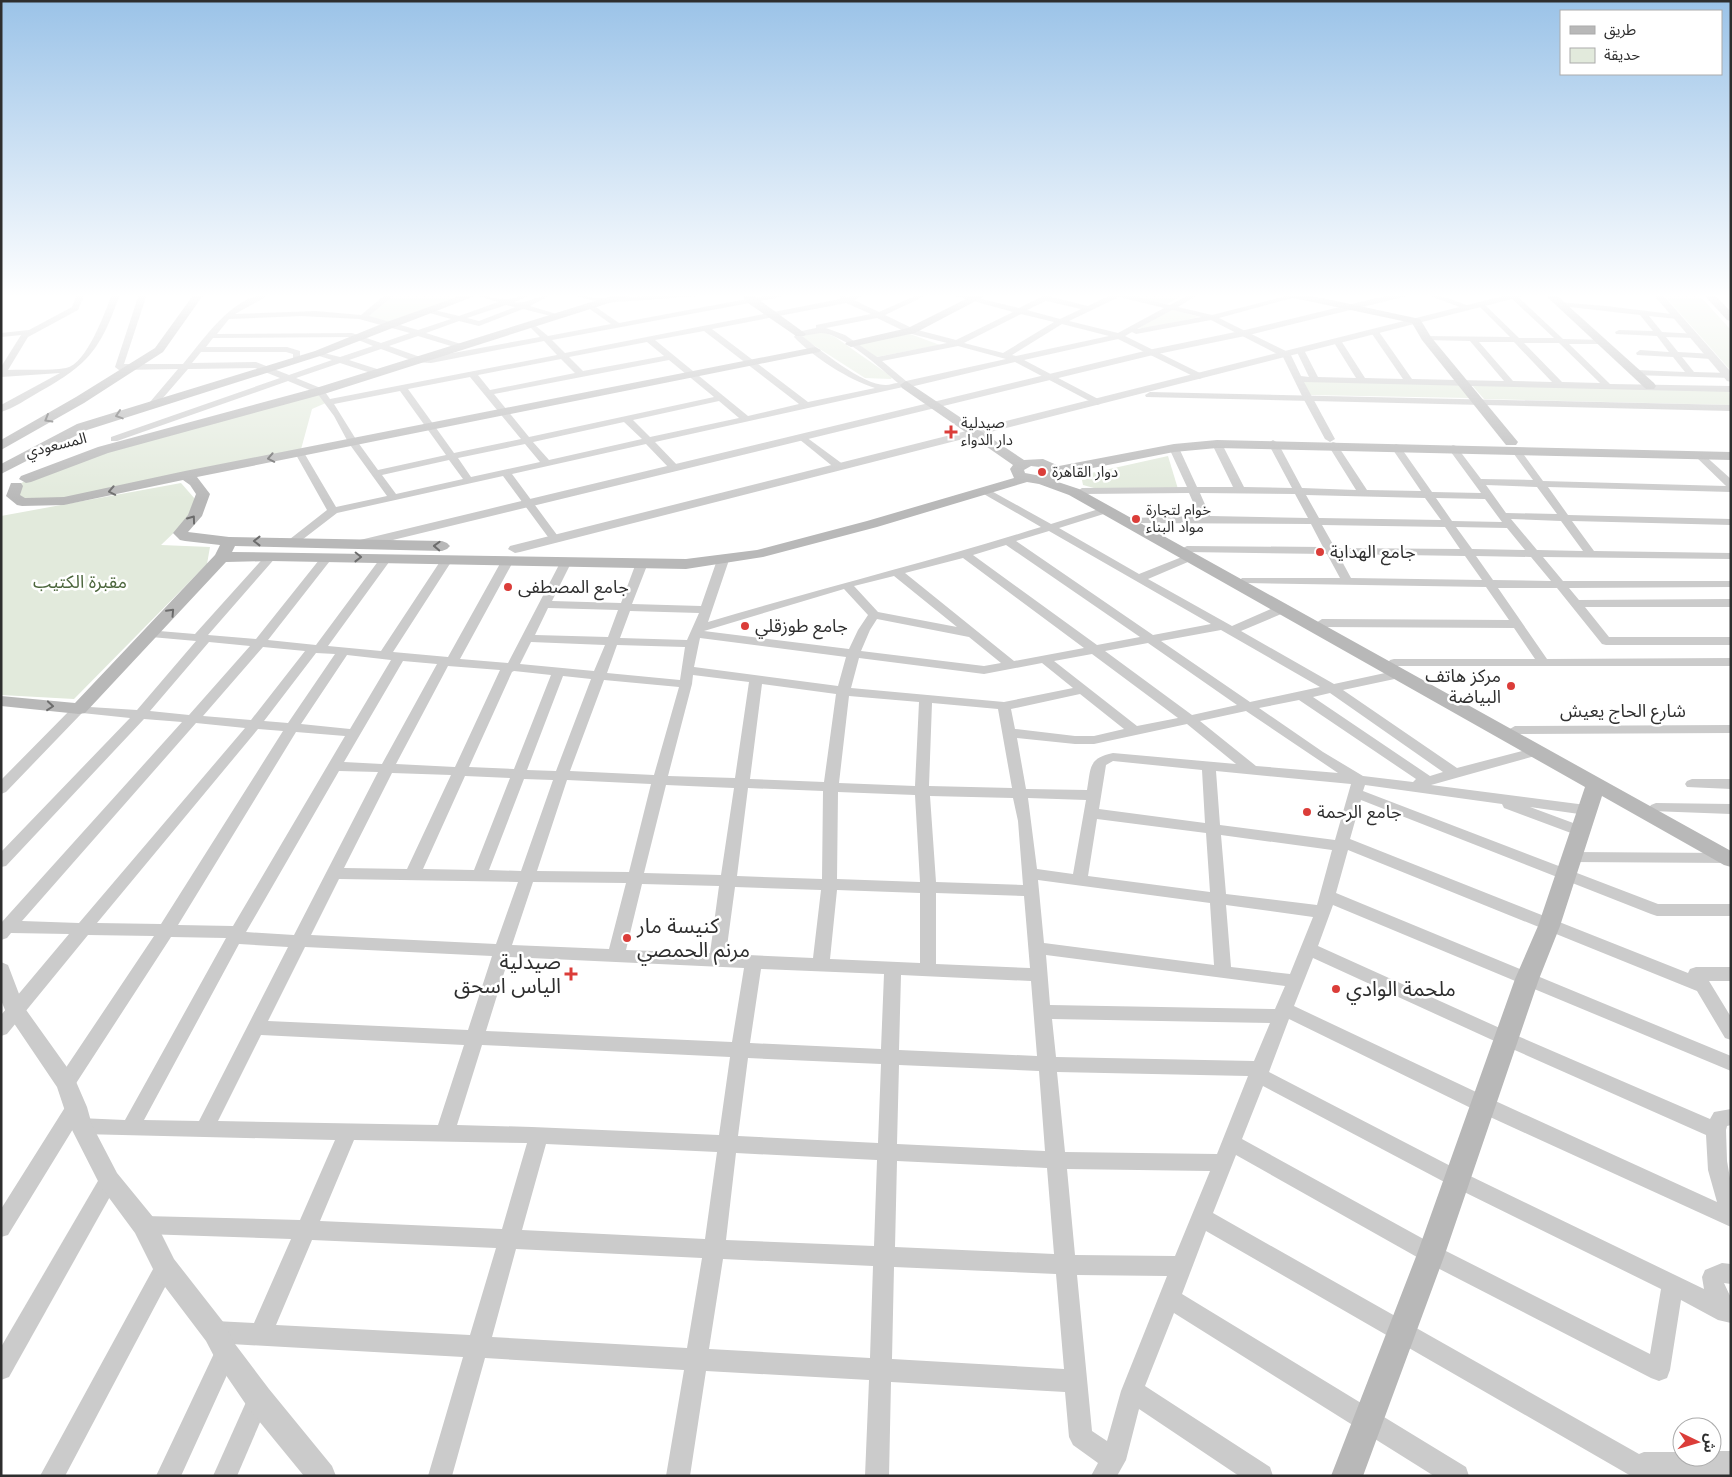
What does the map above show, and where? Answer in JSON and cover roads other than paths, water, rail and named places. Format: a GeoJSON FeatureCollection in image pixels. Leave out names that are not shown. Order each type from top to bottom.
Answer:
{"type":"FeatureCollection","features":[{"type":"Feature","properties":{"kind":"main road"},"geometry":{"type":"LineString","coordinates":[[1,446],[141,363]]}},
{"type":"Feature","properties":{"kind":"main road"},"geometry":{"type":"LineString","coordinates":[[1,471],[82,427],[285,363]]}},
{"type":"Feature","properties":{"kind":"main road"},"geometry":{"type":"LineString","coordinates":[[1,491],[20,479],[103,450],[320,391],[378,372],[428,370],[438,363]]}},
{"type":"Feature","properties":{"kind":"main road"},"geometry":{"type":"LineString","coordinates":[[20,479],[13,496],[22,502],[64,501],[185,475],[751,363]]}},
{"type":"Feature","properties":{"kind":"main road"},"geometry":{"type":"LineString","coordinates":[[1446,363],[1514,446]]}},
{"type":"Feature","properties":{"kind":"main road"},"geometry":{"type":"LineString","coordinates":[[1624,363],[1650,386]]}},
{"type":"Feature","properties":{"kind":"main road"},"geometry":{"type":"LineString","coordinates":[[906,385],[976,433],[1038,472],[1106,510],[1246,580],[1537,751],[1730,856]]}},
{"type":"Feature","properties":{"kind":"main road"},"geometry":{"type":"LineString","coordinates":[[185,475],[195,482],[203,494],[195,516],[180,533],[185,537],[229,541],[360,544],[512,554],[677,557],[717,553],[1162,442],[1200,437],[1514,446],[1731,448]]}},
{"type":"Feature","properties":{"kind":"main road"},"geometry":{"type":"LineString","coordinates":[[222,557],[447,559],[512,554],[566,561],[686,564],[723,560],[767,552],[986,491],[1038,472],[1174,448],[1217,444],[1331,442],[1396,447],[1514,446],[1731,456]]}},
{"type":"Feature","properties":{"kind":"main road"},"geometry":{"type":"LineString","coordinates":[[1,471],[20,479]]}},
{"type":"Feature","properties":{"kind":"main road"},"geometry":{"type":"LineString","coordinates":[[1038,472],[1082,490],[1282,609],[1515,730],[1656,808],[1730,856]]}},
{"type":"Feature","properties":{"kind":"main road"},"geometry":{"type":"LineString","coordinates":[[3,704],[79,709],[222,557],[229,541]]}},
{"type":"Feature","properties":{"kind":"main road"},"geometry":{"type":"LineString","coordinates":[[1347,1476],[1458,1179],[1527,979],[1549,926],[1596,784]]}},
{"type":"Feature","properties":{"kind":"street"},"geometry":{"type":"LineString","coordinates":[[1,409],[68,370],[77,363]]}},
{"type":"Feature","properties":{"kind":"street"},"geometry":{"type":"LineString","coordinates":[[120,363],[119,367],[256,365],[320,391],[353,442],[394,498]]}},
{"type":"Feature","properties":{"kind":"street"},"geometry":{"type":"LineString","coordinates":[[153,404],[187,363]]}},
{"type":"Feature","properties":{"kind":"street"},"geometry":{"type":"LineString","coordinates":[[114,439],[333,363]]}},
{"type":"Feature","properties":{"kind":"street"},"geometry":{"type":"LineString","coordinates":[[350,363],[378,372]]}},
{"type":"Feature","properties":{"kind":"street"},"geometry":{"type":"LineString","coordinates":[[414,363],[428,370],[472,374],[527,363]]}},
{"type":"Feature","properties":{"kind":"street"},"geometry":{"type":"LineString","coordinates":[[328,402],[402,387],[428,370],[430,363]]}},
{"type":"Feature","properties":{"kind":"street"},"geometry":{"type":"LineString","coordinates":[[569,363],[581,374]]}},
{"type":"Feature","properties":{"kind":"street"},"geometry":{"type":"LineString","coordinates":[[486,393],[640,363]]}},
{"type":"Feature","properties":{"kind":"street"},"geometry":{"type":"LineString","coordinates":[[679,363],[747,420]]}},
{"type":"Feature","properties":{"kind":"street"},"geometry":{"type":"LineString","coordinates":[[751,363],[807,406]]}},
{"type":"Feature","properties":{"kind":"street"},"geometry":{"type":"LineString","coordinates":[[835,363],[868,384],[887,388]]}},
{"type":"Feature","properties":{"kind":"street"},"geometry":{"type":"LineString","coordinates":[[879,363],[906,385]]}},
{"type":"Feature","properties":{"kind":"street"},"geometry":{"type":"LineString","coordinates":[[294,541],[333,511],[507,474],[1000,363]]}},
{"type":"Feature","properties":{"kind":"street"},"geometry":{"type":"LineString","coordinates":[[1025,363],[1097,402]]}},
{"type":"Feature","properties":{"kind":"street"},"geometry":{"type":"LineString","coordinates":[[360,544],[1109,363]]}},
{"type":"Feature","properties":{"kind":"street"},"geometry":{"type":"LineString","coordinates":[[1174,363],[1199,376]]}},
{"type":"Feature","properties":{"kind":"street"},"geometry":{"type":"LineString","coordinates":[[204,1130],[387,768],[512,554],[555,539],[1254,363]]}},
{"type":"Feature","properties":{"kind":"street"},"geometry":{"type":"LineString","coordinates":[[1291,363],[1331,442],[1364,494]]}},
{"type":"Feature","properties":{"kind":"street"},"geometry":{"type":"LineString","coordinates":[[1307,363],[1315,379]]}},
{"type":"Feature","properties":{"kind":"street"},"geometry":{"type":"LineString","coordinates":[[1351,363],[1362,380]]}},
{"type":"Feature","properties":{"kind":"street"},"geometry":{"type":"LineString","coordinates":[[1396,363],[1409,381]]}},
{"type":"Feature","properties":{"kind":"street"},"geometry":{"type":"LineString","coordinates":[[1493,363],[1510,383]]}},
{"type":"Feature","properties":{"kind":"street"},"geometry":{"type":"LineString","coordinates":[[1539,363],[1559,384]]}},
{"type":"Feature","properties":{"kind":"street"},"geometry":{"type":"LineString","coordinates":[[1583,363],[1606,385]]}},
{"type":"Feature","properties":{"kind":"street"},"geometry":{"type":"LineString","coordinates":[[1682,363],[1692,375]]}},
{"type":"Feature","properties":{"kind":"street"},"geometry":{"type":"LineString","coordinates":[[1717,363],[1730,378]]}},
{"type":"Feature","properties":{"kind":"street"},"geometry":{"type":"LineString","coordinates":[[2,371],[68,370]]}},
{"type":"Feature","properties":{"kind":"street"},"geometry":{"type":"LineString","coordinates":[[472,374],[547,464]]}},
{"type":"Feature","properties":{"kind":"street"},"geometry":{"type":"LineString","coordinates":[[1636,374],[1730,378]]}},
{"type":"Feature","properties":{"kind":"street"},"geometry":{"type":"LineString","coordinates":[[1298,379],[1731,389]]}},
{"type":"Feature","properties":{"kind":"street"},"geometry":{"type":"LineString","coordinates":[[402,387],[469,482]]}},
{"type":"Feature","properties":{"kind":"street"},"geometry":{"type":"LineString","coordinates":[[1111,399],[1144,395],[1185,395],[1731,408]]}},
{"type":"Feature","properties":{"kind":"street"},"geometry":{"type":"LineString","coordinates":[[376,473],[721,398]]}},
{"type":"Feature","properties":{"kind":"street"},"geometry":{"type":"LineString","coordinates":[[626,418],[674,467]]}},
{"type":"Feature","properties":{"kind":"street"},"geometry":{"type":"LineString","coordinates":[[802,437],[840,467]]}},
{"type":"Feature","properties":{"kind":"street"},"geometry":{"type":"LineString","coordinates":[[1217,444],[1240,490]]}},
{"type":"Feature","properties":{"kind":"street"},"geometry":{"type":"LineString","coordinates":[[1273,444],[1347,581]]}},
{"type":"Feature","properties":{"kind":"street"},"geometry":{"type":"LineString","coordinates":[[1514,446],[1590,553]]}},
{"type":"Feature","properties":{"kind":"street"},"geometry":{"type":"LineString","coordinates":[[1396,447],[1544,663]]}},
{"type":"Feature","properties":{"kind":"street"},"geometry":{"type":"LineString","coordinates":[[1174,448],[1206,518]]}},
{"type":"Feature","properties":{"kind":"street"},"geometry":{"type":"LineString","coordinates":[[1453,448],[1506,520],[1606,641],[1731,641]]}},
{"type":"Feature","properties":{"kind":"street"},"geometry":{"type":"LineString","coordinates":[[300,453],[333,511]]}},
{"type":"Feature","properties":{"kind":"street"},"geometry":{"type":"LineString","coordinates":[[1700,455],[1731,487]]}},
{"type":"Feature","properties":{"kind":"street"},"geometry":{"type":"LineString","coordinates":[[507,474],[555,539]]}},
{"type":"Feature","properties":{"kind":"street"},"geometry":{"type":"LineString","coordinates":[[1478,482],[1731,487]]}},
{"type":"Feature","properties":{"kind":"street"},"geometry":{"type":"LineString","coordinates":[[1082,490],[1240,490],[1301,493],[1488,496]]}},
{"type":"Feature","properties":{"kind":"street"},"geometry":{"type":"LineString","coordinates":[[986,491],[1333,689],[1456,774]]}},
{"type":"Feature","properties":{"kind":"street"},"geometry":{"type":"LineString","coordinates":[[696,636],[846,585],[965,554],[1106,510]]}},
{"type":"Feature","properties":{"kind":"street"},"geometry":{"type":"LineString","coordinates":[[1135,520],[1206,518],[1450,524],[1564,517],[1731,522]]}},
{"type":"Feature","properties":{"kind":"street"},"geometry":{"type":"LineString","coordinates":[[1007,540],[1318,755],[1358,786],[1568,866],[1657,910],[1731,910]]}},
{"type":"Feature","properties":{"kind":"street"},"geometry":{"type":"LineString","coordinates":[[1139,578],[1189,553],[1330,550],[1731,556]]}},
{"type":"Feature","properties":{"kind":"street"},"geometry":{"type":"LineString","coordinates":[[965,554],[1190,720],[1253,770]]}},
{"type":"Feature","properties":{"kind":"street"},"geometry":{"type":"LineString","coordinates":[[1,862],[140,715],[201,638],[271,556]]}},
{"type":"Feature","properties":{"kind":"street"},"geometry":{"type":"LineString","coordinates":[[5,930],[259,644],[327,557]]}},
{"type":"Feature","properties":{"kind":"street"},"geometry":{"type":"LineString","coordinates":[[8,1019],[254,725],[316,649],[386,558]]}},
{"type":"Feature","properties":{"kind":"street"},"geometry":{"type":"LineString","coordinates":[[130,1128],[236,935],[335,766],[391,657],[447,559]]}},
{"type":"Feature","properties":{"kind":"street"},"geometry":{"type":"LineString","coordinates":[[616,955],[696,636],[723,560]]}},
{"type":"Feature","properties":{"kind":"street"},"geometry":{"type":"LineString","coordinates":[[412,875],[458,771],[509,668],[566,561]]}},
{"type":"Feature","properties":{"kind":"street"},"geometry":{"type":"LineString","coordinates":[[445,1134],[502,952],[561,776],[642,563]]}},
{"type":"Feature","properties":{"kind":"street"},"geometry":{"type":"LineString","coordinates":[[896,572],[1011,665]]}},
{"type":"Feature","properties":{"kind":"street"},"geometry":{"type":"LineString","coordinates":[[1246,580],[1489,582],[1560,585],[1731,584]]}},
{"type":"Feature","properties":{"kind":"street"},"geometry":{"type":"LineString","coordinates":[[846,585],[874,615],[972,634]]}},
{"type":"Feature","properties":{"kind":"street"},"geometry":{"type":"LineString","coordinates":[[1575,604],[1731,603]]}},
{"type":"Feature","properties":{"kind":"street"},"geometry":{"type":"LineString","coordinates":[[544,604],[706,610]]}},
{"type":"Feature","properties":{"kind":"street"},"geometry":{"type":"LineString","coordinates":[[526,638],[611,642],[696,636],[984,670],[1150,639],[1227,628],[1282,609]]}},
{"type":"Feature","properties":{"kind":"street"},"geometry":{"type":"LineString","coordinates":[[821,966],[830,886],[831,787],[843,691],[853,654],[867,623],[874,615]]}},
{"type":"Feature","properties":{"kind":"street"},"geometry":{"type":"LineString","coordinates":[[1322,624],[1518,624]]}},
{"type":"Feature","properties":{"kind":"street"},"geometry":{"type":"LineString","coordinates":[[151,633],[599,676],[686,677],[756,681],[926,700],[1004,706],[1083,690]]}},
{"type":"Feature","properties":{"kind":"street"},"geometry":{"type":"LineString","coordinates":[[66,1083],[165,932],[292,728],[343,652]]}},
{"type":"Feature","properties":{"kind":"street"},"geometry":{"type":"LineString","coordinates":[[1043,658],[1133,730]]}},
{"type":"Feature","properties":{"kind":"street"},"geometry":{"type":"LineString","coordinates":[[1009,733],[1084,741],[1303,696],[1333,689],[1397,669],[1544,663],[1731,662]]}},
{"type":"Feature","properties":{"kind":"street"},"geometry":{"type":"LineString","coordinates":[[479,876],[558,672]]}},
{"type":"Feature","properties":{"kind":"street"},"geometry":{"type":"LineString","coordinates":[[717,962],[756,681]]}},
{"type":"Feature","properties":{"kind":"street"},"geometry":{"type":"LineString","coordinates":[[1303,696],[1428,781]]}},
{"type":"Feature","properties":{"kind":"street"},"geometry":{"type":"LineString","coordinates":[[926,700],[922,791],[928,888],[928,971]]}},
{"type":"Feature","properties":{"kind":"street"},"geometry":{"type":"LineString","coordinates":[[1004,706],[1020,794],[1031,883],[1081,1437],[1114,1460]]}},
{"type":"Feature","properties":{"kind":"street"},"geometry":{"type":"LineString","coordinates":[[1,789],[79,709],[353,733]]}},
{"type":"Feature","properties":{"kind":"street","name":"شارع الحاج يعيش"},"geometry":{"type":"LineString","coordinates":[[1515,730],[1731,729]]}},
{"type":"Feature","properties":{"kind":"street"},"geometry":{"type":"LineString","coordinates":[[1407,786],[1537,751]]}},
{"type":"Feature","properties":{"kind":"street"},"geometry":{"type":"LineString","coordinates":[[1080,879],[1099,764],[1104,759],[1113,757],[1253,770],[1358,786],[1407,786],[1485,796],[1583,820]]}},
{"type":"Feature","properties":{"kind":"street"},"geometry":{"type":"LineString","coordinates":[[335,766],[561,776],[660,778],[922,791],[1094,795]]}},
{"type":"Feature","properties":{"kind":"street"},"geometry":{"type":"LineString","coordinates":[[1209,766],[1214,829],[1216,898],[1223,973]]}},
{"type":"Feature","properties":{"kind":"street"},"geometry":{"type":"LineString","coordinates":[[1692,784],[1731,784]]}},
{"type":"Feature","properties":{"kind":"street"},"geometry":{"type":"LineString","coordinates":[[1103,1476],[1114,1460],[1132,1391],[1325,904],[1358,786]]}},
{"type":"Feature","properties":{"kind":"street"},"geometry":{"type":"LineString","coordinates":[[1485,796],[1583,820]]}},
{"type":"Feature","properties":{"kind":"street"},"geometry":{"type":"LineString","coordinates":[[1656,808],[1731,809]]}},
{"type":"Feature","properties":{"kind":"street"},"geometry":{"type":"LineString","coordinates":[[1091,812],[1343,844],[1703,986]]}},
{"type":"Feature","properties":{"kind":"street"},"geometry":{"type":"LineString","coordinates":[[1568,866],[1730,856]]}},
{"type":"Feature","properties":{"kind":"street"},"geometry":{"type":"LineString","coordinates":[[334,873],[528,878],[635,878],[928,888],[1080,879],[1216,898],[1325,904],[1527,979],[1731,1064]]}},
{"type":"Feature","properties":{"kind":"street"},"geometry":{"type":"LineString","coordinates":[[5,930],[84,929],[236,935],[299,942],[1040,975]]}},
{"type":"Feature","properties":{"kind":"street"},"geometry":{"type":"LineString","coordinates":[[1037,948],[1296,981]]}},
{"type":"Feature","properties":{"kind":"street"},"geometry":{"type":"LineString","coordinates":[[1308,949],[1507,1039],[1716,1130]]}},
{"type":"Feature","properties":{"kind":"street"},"geometry":{"type":"LineString","coordinates":[[678,1476],[714,1249],[753,963]]}},
{"type":"Feature","properties":{"kind":"street"},"geometry":{"type":"LineString","coordinates":[[878,1476],[892,969]]}},
{"type":"Feature","properties":{"kind":"street"},"geometry":{"type":"LineString","coordinates":[[1,970],[8,1019],[66,1083],[79,1117],[109,1180],[144,1225],[165,1267],[215,1332],[226,1353],[259,1400],[322,1476]]}},
{"type":"Feature","properties":{"kind":"street"},"geometry":{"type":"LineString","coordinates":[[1731,974],[1696,974],[1731,1033]]}},
{"type":"Feature","properties":{"kind":"street"},"geometry":{"type":"LineString","coordinates":[[1043,1012],[1283,1013],[1731,1218]]}},
{"type":"Feature","properties":{"kind":"street"},"geometry":{"type":"LineString","coordinates":[[255,1028],[1259,1072],[1458,1179],[1728,1312]]}},
{"type":"Feature","properties":{"kind":"street"},"geometry":{"type":"LineString","coordinates":[[1731,1116],[1721,1118],[1716,1130],[1724,1167],[1722,1194],[1731,1208]]}},
{"type":"Feature","properties":{"kind":"street"},"geometry":{"type":"LineString","coordinates":[[79,1117],[130,1128],[539,1136],[1056,1160],[1223,1163]]}},
{"type":"Feature","properties":{"kind":"street"},"geometry":{"type":"LineString","coordinates":[[1,1228],[79,1117]]}},
{"type":"Feature","properties":{"kind":"street"},"geometry":{"type":"LineString","coordinates":[[261,1334],[348,1132]]}},
{"type":"Feature","properties":{"kind":"street"},"geometry":{"type":"LineString","coordinates":[[440,1476],[539,1136]]}},
{"type":"Feature","properties":{"kind":"street"},"geometry":{"type":"LineString","coordinates":[[1231,1143],[1431,1254],[1659,1370],[1673,1284]]}},
{"type":"Feature","properties":{"kind":"street"},"geometry":{"type":"LineString","coordinates":[[1,1369],[109,1180]]}},
{"type":"Feature","properties":{"kind":"street"},"geometry":{"type":"LineString","coordinates":[[1201,1217],[1401,1330],[1643,1473],[1644,1464],[1731,1463]]}},
{"type":"Feature","properties":{"kind":"street"},"geometry":{"type":"LineString","coordinates":[[144,1225],[307,1230],[1066,1265],[1182,1266]]}},
{"type":"Feature","properties":{"kind":"street"},"geometry":{"type":"LineString","coordinates":[[52,1476],[165,1267]]}},
{"type":"Feature","properties":{"kind":"street"},"geometry":{"type":"LineString","coordinates":[[1728,1312],[1714,1287],[1713,1277],[1731,1274]]}},
{"type":"Feature","properties":{"kind":"street"},"geometry":{"type":"LineString","coordinates":[[1169,1298],[1366,1422],[1457,1476]]}},
{"type":"Feature","properties":{"kind":"street"},"geometry":{"type":"LineString","coordinates":[[215,1332],[1076,1381]]}},
{"type":"Feature","properties":{"kind":"street"},"geometry":{"type":"LineString","coordinates":[[168,1476],[226,1353]]}},
{"type":"Feature","properties":{"kind":"street"},"geometry":{"type":"LineString","coordinates":[[1132,1391],[1261,1476]]}},
{"type":"Feature","properties":{"kind":"street"},"geometry":{"type":"LineString","coordinates":[[224,1476],[259,1400]]}},
{"type":"Feature","properties":{"kind":"place","name":"صيدلية دار الدواء"},"geometry":{"type":"Point","coordinates":[951,432]}},
{"type":"Feature","properties":{"kind":"place","name":"دوار القاهرة"},"geometry":{"type":"Point","coordinates":[1042,472]}},
{"type":"Feature","properties":{"kind":"place","name":"خوام لتجارة مواد البناء"},"geometry":{"type":"Point","coordinates":[1136,519]}},
{"type":"Feature","properties":{"kind":"place","name":"جامع الهداية"},"geometry":{"type":"Point","coordinates":[1320,552]}},
{"type":"Feature","properties":{"kind":"place","name":"جامع المصطفى"},"geometry":{"type":"Point","coordinates":[508,587]}},
{"type":"Feature","properties":{"kind":"place","name":"جامع طوزقلي"},"geometry":{"type":"Point","coordinates":[745,626]}},
{"type":"Feature","properties":{"kind":"place","name":"مركز هاتف البياضة"},"geometry":{"type":"Point","coordinates":[1511,686]}},
{"type":"Feature","properties":{"kind":"place","name":"جامع الرحمة"},"geometry":{"type":"Point","coordinates":[1307,812]}},
{"type":"Feature","properties":{"kind":"place","name":"كنيسة مار مرنم الحمصي"},"geometry":{"type":"Point","coordinates":[627,938]}},
{"type":"Feature","properties":{"kind":"place","name":"صيدلية الياس اسحق"},"geometry":{"type":"Point","coordinates":[571,974]}},
{"type":"Feature","properties":{"kind":"place","name":"ملحمة الوادي"},"geometry":{"type":"Point","coordinates":[1336,989]}},
{"type":"Feature","properties":{"kind":"park label","name":"مقبرة الكتيب"},"geometry":{"type":"Point","coordinates":[80,582]}}]}
